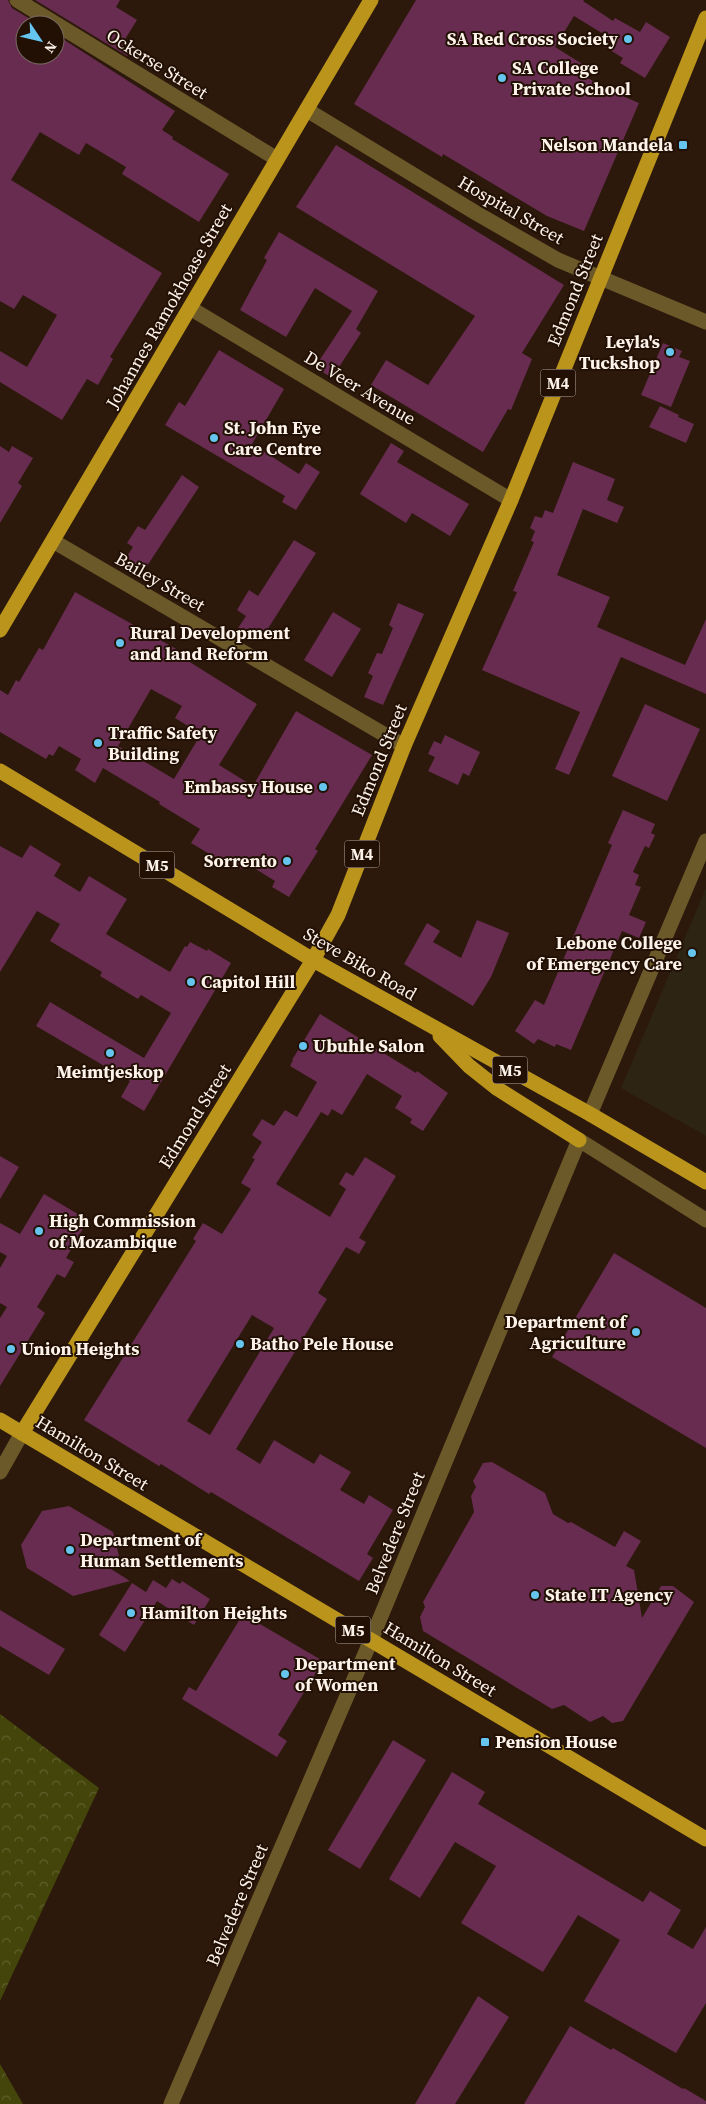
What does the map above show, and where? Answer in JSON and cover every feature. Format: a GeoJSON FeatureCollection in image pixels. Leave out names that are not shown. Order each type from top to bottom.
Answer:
{"type":"FeatureCollection","features":[{"type":"Feature","properties":{"kind":"main road","name":"Johannes Ramokhoase Street"},"geometry":{"type":"LineString","coordinates":[[0,630],[371,0]]}},
{"type":"Feature","properties":{"kind":"main road","name":"Edmond Street"},"geometry":{"type":"LineString","coordinates":[[22,1434],[313,960],[338,915],[404,746],[511,500],[706,18]]}},
{"type":"Feature","properties":{"kind":"main road","name":"Steve Biko Road"},"geometry":{"type":"LineString","coordinates":[[0,771],[313,960],[590,1114],[706,1182]]}},
{"type":"Feature","properties":{"kind":"main road"},"geometry":{"type":"LineString","coordinates":[[426,1023],[469,1066],[498,1089],[579,1140]]}},
{"type":"Feature","properties":{"kind":"main road","name":"Hamilton Street"},"geometry":{"type":"LineString","coordinates":[[0,1420],[706,1839]]}},
{"type":"Feature","properties":{"kind":"street","name":"Ockerse Street"},"geometry":{"type":"LineString","coordinates":[[17,0],[277,159]]}},
{"type":"Feature","properties":{"kind":"street","name":"Hospital Street"},"geometry":{"type":"LineString","coordinates":[[307,110],[476,213],[558,260],[706,322]]}},
{"type":"Feature","properties":{"kind":"street","name":"De Veer Avenue"},"geometry":{"type":"LineString","coordinates":[[190,308],[511,500]]}},
{"type":"Feature","properties":{"kind":"street","name":"Bailey Street"},"geometry":{"type":"LineString","coordinates":[[53,541],[404,746]]}},
{"type":"Feature","properties":{"kind":"street"},"geometry":{"type":"LineString","coordinates":[[590,1114],[706,841]]}},
{"type":"Feature","properties":{"kind":"street"},"geometry":{"type":"LineString","coordinates":[[579,1140],[706,1220]]}},
{"type":"Feature","properties":{"kind":"street","name":"Belvedere Street"},"geometry":{"type":"LineString","coordinates":[[172,2104],[371,1640],[579,1140]]}},
{"type":"Feature","properties":{"kind":"street","name":"Edmond Street"},"geometry":{"type":"LineString","coordinates":[[0,1472],[22,1434]]}},
{"type":"Feature","properties":{"kind":"shaded area","name":"Lebone College of Emergency Care"},"geometry":{"type":"Polygon","coordinates":[[[706,888],[706,1136],[621,1088],[706,888]]]}},
{"type":"Feature","properties":{"kind":"green space"},"geometry":{"type":"Polygon","coordinates":[[[0,1714],[99,1788],[0,2001],[0,1714]]]}},
{"type":"Feature","properties":{"kind":"green space"},"geometry":{"type":"Polygon","coordinates":[[[0,2064],[23,2104],[0,2104],[0,2064]]]}},
{"type":"Feature","properties":{"kind":"building"},"geometry":{"type":"Polygon","coordinates":[[[0,0],[8,0],[12,8],[24,15],[15,15],[15,65],[65,65],[65,40],[175,111],[162,130],[173,137],[172,139],[229,174],[199,222],[122,174],[126,167],[86,143],[79,155],[40,132],[11,180],[162,273],[110,357],[113,359],[98,385],[87,379],[62,420],[0,382],[0,351],[27,367],[57,315],[23,295],[14,309],[0,301],[0,0]]]}},
{"type":"Feature","properties":{"kind":"building"},"geometry":{"type":"Polygon","coordinates":[[[35,0],[120,0],[116,7],[137,20],[122,44],[131,49],[127,56],[65,18],[65,15],[60,15],[35,0]]]}},
{"type":"Feature","properties":{"kind":"building"},"geometry":{"type":"Polygon","coordinates":[[[416,0],[584,0],[613,21],[615,18],[640,32],[646,22],[670,37],[645,78],[620,63],[623,58],[600,44],[605,35],[574,16],[555,47],[584,65],[579,73],[611,91],[639,103],[584,231],[547,216],[443,154],[442,157],[354,104],[416,0]]]}},
{"type":"Feature","properties":{"kind":"building"},"geometry":{"type":"Polygon","coordinates":[[[336,145],[564,285],[522,353],[532,359],[511,410],[508,409],[483,452],[371,385],[386,360],[428,385],[475,316],[296,207],[336,145]]]}},
{"type":"Feature","properties":{"kind":"building"},"geometry":{"type":"Polygon","coordinates":[[[279,232],[378,291],[356,329],[361,333],[332,378],[315,367],[352,311],[315,288],[286,337],[240,310],[267,260],[264,258],[279,232]]]}},
{"type":"Feature","properties":{"kind":"building"},"geometry":{"type":"Polygon","coordinates":[[[663,343],[682,351],[679,357],[690,361],[671,407],[641,395],[663,343]]]}},
{"type":"Feature","properties":{"kind":"building"},"geometry":{"type":"Polygon","coordinates":[[[219,350],[284,389],[252,444],[299,474],[306,463],[320,472],[296,510],[282,502],[285,496],[165,425],[179,402],[185,406],[219,350]]]}},
{"type":"Feature","properties":{"kind":"building"},"geometry":{"type":"Polygon","coordinates":[[[660,406],[694,424],[686,443],[649,427],[660,406]]]}},
{"type":"Feature","properties":{"kind":"building"},"geometry":{"type":"Polygon","coordinates":[[[391,443],[404,451],[397,462],[469,504],[450,536],[412,513],[406,523],[360,494],[391,443]]]}},
{"type":"Feature","properties":{"kind":"building"},"geometry":{"type":"Polygon","coordinates":[[[0,446],[9,452],[12,446],[33,458],[18,483],[22,486],[0,523],[0,446]]]}},
{"type":"Feature","properties":{"kind":"building"},"geometry":{"type":"Polygon","coordinates":[[[573,462],[615,479],[607,500],[624,507],[617,523],[583,509],[557,575],[610,597],[597,627],[685,665],[706,619],[706,694],[621,657],[569,775],[555,769],[580,712],[482,670],[517,592],[513,591],[534,542],[531,541],[535,531],[530,528],[535,516],[542,518],[545,510],[553,513],[573,462]]]}},
{"type":"Feature","properties":{"kind":"building"},"geometry":{"type":"Polygon","coordinates":[[[182,475],[199,487],[145,569],[139,566],[138,570],[124,561],[133,547],[127,543],[138,526],[145,530],[182,475]]]}},
{"type":"Feature","properties":{"kind":"building"},"geometry":{"type":"Polygon","coordinates":[[[294,540],[316,553],[262,638],[255,633],[252,637],[238,628],[246,616],[237,610],[249,590],[258,596],[294,540]]]}},
{"type":"Feature","properties":{"kind":"building"},"geometry":{"type":"Polygon","coordinates":[[[75,592],[187,655],[185,659],[257,704],[219,765],[253,786],[296,711],[372,755],[315,849],[318,851],[289,897],[272,887],[275,881],[246,863],[242,869],[225,859],[223,862],[191,843],[200,829],[159,804],[160,802],[103,768],[95,783],[75,770],[81,759],[59,746],[53,756],[49,754],[46,759],[0,732],[0,690],[8,695],[16,680],[19,682],[39,648],[43,650],[75,592]],[[151,689],[118,746],[174,779],[201,734],[175,718],[182,706],[151,689]]]}},
{"type":"Feature","properties":{"kind":"building"},"geometry":{"type":"Polygon","coordinates":[[[398,603],[424,614],[383,705],[364,697],[373,676],[368,673],[377,653],[382,654],[393,628],[389,625],[398,603]]]}},
{"type":"Feature","properties":{"kind":"building"},"geometry":{"type":"Polygon","coordinates":[[[333,612],[361,629],[332,677],[304,660],[333,612]]]}},
{"type":"Feature","properties":{"kind":"building"},"geometry":{"type":"Polygon","coordinates":[[[645,704],[700,729],[667,801],[612,776],[645,704]]]}},
{"type":"Feature","properties":{"kind":"building"},"geometry":{"type":"Polygon","coordinates":[[[445,735],[480,752],[469,776],[463,773],[458,785],[428,771],[435,757],[428,754],[434,741],[441,744],[445,735]]]}},
{"type":"Feature","properties":{"kind":"building"},"geometry":{"type":"Polygon","coordinates":[[[623,810],[655,824],[651,833],[655,835],[649,848],[645,846],[633,872],[639,875],[635,885],[641,887],[629,915],[646,922],[639,938],[622,931],[571,1050],[556,1044],[555,1047],[538,1039],[534,1044],[515,1031],[535,1000],[544,1005],[612,845],[608,843],[623,810]]]}},
{"type":"Feature","properties":{"kind":"building"},"geometry":{"type":"Polygon","coordinates":[[[30,845],[61,864],[54,876],[80,892],[89,876],[127,899],[106,934],[170,972],[185,946],[187,947],[190,942],[207,951],[208,949],[231,963],[144,1111],[121,1097],[130,1081],[36,1026],[50,1002],[144,1058],[171,1013],[141,995],[138,999],[100,976],[102,972],[50,941],[60,924],[37,911],[0,972],[0,846],[22,858],[30,845]]]}},
{"type":"Feature","properties":{"kind":"building"},"geometry":{"type":"Polygon","coordinates":[[[477,920],[509,933],[491,977],[473,1006],[404,964],[427,923],[440,931],[433,942],[461,958],[477,920]]]}},
{"type":"Feature","properties":{"kind":"building"},"geometry":{"type":"Polygon","coordinates":[[[320,1014],[416,1073],[417,1071],[448,1093],[423,1131],[410,1123],[412,1119],[395,1108],[402,1096],[367,1074],[342,1115],[332,1109],[328,1116],[321,1112],[276,1184],[330,1217],[346,1189],[339,1184],[346,1172],[353,1176],[365,1157],[396,1176],[359,1238],[366,1242],[359,1254],[346,1247],[318,1293],[327,1299],[236,1449],[260,1464],[274,1440],[314,1464],[320,1454],[351,1472],[340,1490],[364,1504],[369,1495],[393,1510],[367,1554],[373,1558],[359,1581],[211,1492],[209,1494],[161,1464],[159,1466],[84,1420],[196,1241],[193,1239],[203,1223],[222,1234],[251,1189],[241,1183],[255,1159],[252,1158],[262,1142],[252,1135],[262,1119],[274,1126],[285,1110],[297,1117],[317,1082],[290,1066],[320,1014]],[[252,1315],[187,1421],[210,1435],[274,1328],[252,1315]]]}},
{"type":"Feature","properties":{"kind":"building"},"geometry":{"type":"Polygon","coordinates":[[[0,1156],[19,1167],[0,1199],[0,1156]]]}},
{"type":"Feature","properties":{"kind":"building"},"geometry":{"type":"Polygon","coordinates":[[[44,1194],[88,1220],[66,1258],[74,1262],[65,1278],[57,1274],[37,1307],[45,1313],[0,1386],[0,1318],[7,1307],[0,1303],[0,1268],[7,1256],[0,1252],[0,1223],[20,1234],[44,1194]]]}},
{"type":"Feature","properties":{"kind":"building","name":"Department of Agriculture"},"geometry":{"type":"Polygon","coordinates":[[[614,1253],[706,1308],[706,1448],[552,1357],[614,1253]]]}},
{"type":"Feature","properties":{"kind":"building","name":"State IT Agency"},"geometry":{"type":"Polygon","coordinates":[[[492,1462],[545,1493],[553,1514],[568,1523],[571,1522],[615,1547],[624,1531],[641,1541],[626,1566],[634,1570],[642,1618],[661,1586],[673,1586],[694,1602],[623,1721],[612,1723],[603,1716],[590,1722],[564,1705],[552,1709],[423,1631],[420,1617],[425,1607],[423,1602],[474,1512],[471,1496],[476,1487],[473,1481],[483,1463],[492,1462]]]}},
{"type":"Feature","properties":{"kind":"building","name":"Department of Human Settlements"},"geometry":{"type":"Polygon","coordinates":[[[69,1506],[113,1532],[119,1556],[111,1569],[130,1581],[73,1596],[27,1568],[21,1545],[42,1511],[69,1506]]]}},
{"type":"Feature","properties":{"kind":"building","name":"Hamilton Heights"},"geometry":{"type":"Polygon","coordinates":[[[172,1579],[180,1584],[182,1581],[210,1599],[194,1625],[157,1601],[125,1652],[99,1635],[132,1583],[146,1592],[153,1580],[166,1588],[172,1579]]]}},
{"type":"Feature","properties":{"kind":"building"},"geometry":{"type":"Polygon","coordinates":[[[0,1610],[65,1649],[49,1675],[0,1646],[0,1610]]]}},
{"type":"Feature","properties":{"kind":"building","name":"Department of Women"},"geometry":{"type":"Polygon","coordinates":[[[243,1614],[323,1661],[278,1735],[287,1741],[277,1757],[182,1699],[189,1687],[196,1691],[243,1614]]]}},
{"type":"Feature","properties":{"kind":"building"},"geometry":{"type":"Polygon","coordinates":[[[393,1740],[426,1760],[360,1869],[328,1850],[393,1740]]]}},
{"type":"Feature","properties":{"kind":"building"},"geometry":{"type":"Polygon","coordinates":[[[452,1772],[485,1792],[478,1804],[643,1902],[650,1891],[681,1910],[667,1934],[693,1949],[706,1927],[706,2003],[676,2053],[584,2001],[620,1940],[578,1915],[543,1972],[461,1923],[496,1866],[455,1842],[420,1898],[389,1879],[452,1772]]]}},
{"type":"Feature","properties":{"kind":"building"},"geometry":{"type":"Polygon","coordinates":[[[478,1996],[509,2017],[455,2104],[415,2104],[478,1996]]]}},
{"type":"Feature","properties":{"kind":"building"},"geometry":{"type":"Polygon","coordinates":[[[570,2026],[684,2088],[706,2101],[706,2104],[524,2104],[570,2026]]]}},
{"type":"Feature","properties":{"kind":"place","name":"SA Red Cross Society"},"geometry":{"type":"Point","coordinates":[628,39]}},
{"type":"Feature","properties":{"kind":"place","name":"SA College Private School"},"geometry":{"type":"Point","coordinates":[502,78]}},
{"type":"Feature","properties":{"kind":"place","name":"Nelson Mandela"},"geometry":{"type":"Point","coordinates":[683,145]}},
{"type":"Feature","properties":{"kind":"place","name":"Leyla's Tuckshop"},"geometry":{"type":"Point","coordinates":[670,352]}},
{"type":"Feature","properties":{"kind":"place","name":"St. John Eye Care Centre"},"geometry":{"type":"Point","coordinates":[214,438]}},
{"type":"Feature","properties":{"kind":"place","name":"Rural Development and land Reform"},"geometry":{"type":"Point","coordinates":[120,643]}},
{"type":"Feature","properties":{"kind":"place","name":"Traffic Safety Building"},"geometry":{"type":"Point","coordinates":[98,743]}},
{"type":"Feature","properties":{"kind":"place","name":"Embassy House"},"geometry":{"type":"Point","coordinates":[323,787]}},
{"type":"Feature","properties":{"kind":"place","name":"Sorrento"},"geometry":{"type":"Point","coordinates":[287,861]}},
{"type":"Feature","properties":{"kind":"place","name":"Lebone College of Emergency Care"},"geometry":{"type":"Point","coordinates":[692,953]}},
{"type":"Feature","properties":{"kind":"place","name":"Capitol Hill"},"geometry":{"type":"Point","coordinates":[191,982]}},
{"type":"Feature","properties":{"kind":"place","name":"Ubuhle Salon"},"geometry":{"type":"Point","coordinates":[303,1046]}},
{"type":"Feature","properties":{"kind":"place","name":"Meimtjeskop"},"geometry":{"type":"Point","coordinates":[110,1053]}},
{"type":"Feature","properties":{"kind":"place","name":"High Commission of Mozambique"},"geometry":{"type":"Point","coordinates":[39,1231]}},
{"type":"Feature","properties":{"kind":"place","name":"Department of Agriculture"},"geometry":{"type":"Point","coordinates":[636,1332]}},
{"type":"Feature","properties":{"kind":"place","name":"Batho Pele House"},"geometry":{"type":"Point","coordinates":[240,1344]}},
{"type":"Feature","properties":{"kind":"place","name":"Union Heights"},"geometry":{"type":"Point","coordinates":[11,1349]}},
{"type":"Feature","properties":{"kind":"place","name":"Department of Human Settlements"},"geometry":{"type":"Point","coordinates":[70,1550]}},
{"type":"Feature","properties":{"kind":"place","name":"State IT Agency"},"geometry":{"type":"Point","coordinates":[535,1595]}},
{"type":"Feature","properties":{"kind":"place","name":"Hamilton Heights"},"geometry":{"type":"Point","coordinates":[131,1613]}},
{"type":"Feature","properties":{"kind":"place","name":"Department of Women"},"geometry":{"type":"Point","coordinates":[285,1674]}},
{"type":"Feature","properties":{"kind":"place","name":"Pension House"},"geometry":{"type":"Point","coordinates":[485,1742]}}]}
